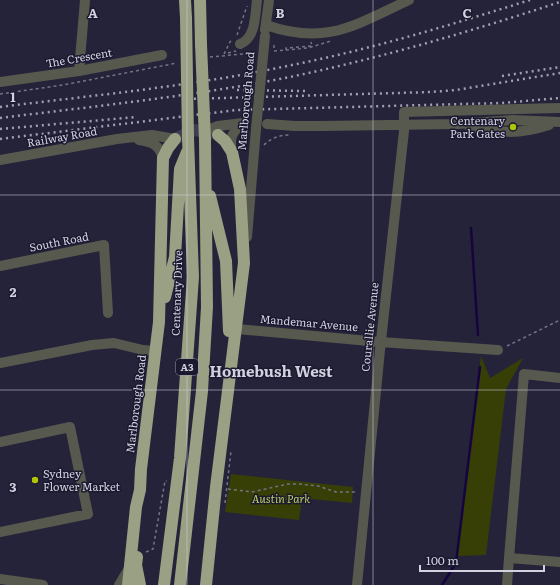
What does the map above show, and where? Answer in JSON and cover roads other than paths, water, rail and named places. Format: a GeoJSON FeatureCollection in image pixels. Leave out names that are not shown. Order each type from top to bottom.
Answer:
{"type":"FeatureCollection","features":[{"type":"Feature","properties":{"kind":"highway","name":"Centenary Drive"},"geometry":{"type":"LineString","coordinates":[[164,585],[180,458],[193,277],[185,0]]}},
{"type":"Feature","properties":{"kind":"highway","name":"A3"},"geometry":{"type":"LineString","coordinates":[[180,585],[202,384],[208,276],[200,0]]}},
{"type":"Feature","properties":{"kind":"highway"},"geometry":{"type":"LineString","coordinates":[[206,585],[216,488],[237,329],[244,263],[240,189],[232,152],[225,141],[218,135]]}},
{"type":"Feature","properties":{"kind":"highway"},"geometry":{"type":"LineString","coordinates":[[159,322],[163,158],[175,139]]}},
{"type":"Feature","properties":{"kind":"highway"},"geometry":{"type":"LineString","coordinates":[[159,322],[175,257],[180,169],[188,143]]}},
{"type":"Feature","properties":{"kind":"highway"},"geometry":{"type":"LineString","coordinates":[[206,181],[217,218],[226,261],[230,317],[226,406]]}},
{"type":"Feature","properties":{"kind":"highway","name":"Marlborough Road"},"geometry":{"type":"LineString","coordinates":[[128,585],[159,322]]}},
{"type":"Feature","properties":{"kind":"highway"},"geometry":{"type":"LineString","coordinates":[[140,490],[141,509],[136,565],[140,585]]}},
{"type":"Feature","properties":{"kind":"street"},"geometry":{"type":"LineString","coordinates":[[79,71],[85,0]]}},
{"type":"Feature","properties":{"kind":"street"},"geometry":{"type":"LineString","coordinates":[[240,44],[248,39],[251,34],[257,0]]}},
{"type":"Feature","properties":{"kind":"street","name":"Marlborough Road"},"geometry":{"type":"LineString","coordinates":[[244,263],[269,0]]}},
{"type":"Feature","properties":{"kind":"street"},"geometry":{"type":"LineString","coordinates":[[266,24],[293,32],[310,34],[332,32],[352,26],[408,0]]}},
{"type":"Feature","properties":{"kind":"street","name":"The Crescent"},"geometry":{"type":"LineString","coordinates":[[0,82],[79,71],[162,55]]}},
{"type":"Feature","properties":{"kind":"street"},"geometry":{"type":"LineString","coordinates":[[404,125],[404,112],[560,108]]}},
{"type":"Feature","properties":{"kind":"street"},"geometry":{"type":"LineString","coordinates":[[267,124],[295,126],[404,125],[457,124],[505,120],[558,122]]}},
{"type":"Feature","properties":{"kind":"street"},"geometry":{"type":"LineString","coordinates":[[505,120],[506,133]]}},
{"type":"Feature","properties":{"kind":"street"},"geometry":{"type":"LineString","coordinates":[[457,124],[506,133],[535,129],[558,122]]}},
{"type":"Feature","properties":{"kind":"street"},"geometry":{"type":"LineString","coordinates":[[205,131],[218,126],[243,123],[232,135],[230,142],[232,152]]}},
{"type":"Feature","properties":{"kind":"street","name":"Courallie Avenue"},"geometry":{"type":"LineString","coordinates":[[357,585],[380,342],[404,125]]}},
{"type":"Feature","properties":{"kind":"street","name":"Railway Road"},"geometry":{"type":"LineString","coordinates":[[0,160],[152,135],[175,139]]}},
{"type":"Feature","properties":{"kind":"street","name":"Railway Road"},"geometry":{"type":"LineString","coordinates":[[129,138],[152,142],[160,149],[163,158]]}},
{"type":"Feature","properties":{"kind":"street","name":"South Road"},"geometry":{"type":"LineString","coordinates":[[0,266],[104,245],[108,313]]}},
{"type":"Feature","properties":{"kind":"street","name":"Mandemar Avenue"},"geometry":{"type":"LineString","coordinates":[[237,329],[380,342],[498,350]]}},
{"type":"Feature","properties":{"kind":"street"},"geometry":{"type":"LineString","coordinates":[[0,363],[92,345],[114,343],[143,350],[156,351]]}},
{"type":"Feature","properties":{"kind":"street"},"geometry":{"type":"LineString","coordinates":[[507,585],[524,374],[560,378]]}},
{"type":"Feature","properties":{"kind":"street"},"geometry":{"type":"LineString","coordinates":[[0,442],[70,427],[88,514],[0,532]]}},
{"type":"Feature","properties":{"kind":"street"},"geometry":{"type":"LineString","coordinates":[[510,558],[560,562]]}},
{"type":"Feature","properties":{"kind":"street"},"geometry":{"type":"LineString","coordinates":[[119,585],[130,566]]}},
{"type":"Feature","properties":{"kind":"street"},"geometry":{"type":"LineString","coordinates":[[0,579],[43,585]]}},
{"type":"Feature","properties":{"kind":"waterway"},"geometry":{"type":"LineString","coordinates":[[471,228],[478,335]]}},
{"type":"Feature","properties":{"kind":"waterway"},"geometry":{"type":"LineString","coordinates":[[442,585],[456,563],[480,367]]}},
{"type":"Feature","properties":{"kind":"tunnel"},"geometry":{"type":"LineString","coordinates":[[175,139],[195,130],[213,134]]}},
{"type":"Feature","properties":{"kind":"railway"},"geometry":{"type":"LineString","coordinates":[[0,107],[180,85],[318,60],[440,28],[530,0]]}},
{"type":"Feature","properties":{"kind":"railway"},"geometry":{"type":"LineString","coordinates":[[0,118],[182,95],[254,84],[324,70],[426,43],[560,2]]}},
{"type":"Feature","properties":{"kind":"railway"},"geometry":{"type":"LineString","coordinates":[[502,76],[560,67]]}},
{"type":"Feature","properties":{"kind":"railway"},"geometry":{"type":"LineString","coordinates":[[188,99],[431,92],[456,90],[560,73]]}},
{"type":"Feature","properties":{"kind":"railway"},"geometry":{"type":"LineString","coordinates":[[237,90],[305,91]]}},
{"type":"Feature","properties":{"kind":"railway"},"geometry":{"type":"LineString","coordinates":[[0,139],[236,110],[501,103],[560,98]]}},
{"type":"Feature","properties":{"kind":"railway"},"geometry":{"type":"LineString","coordinates":[[0,129],[137,117]]}},
{"type":"Feature","properties":{"kind":"place","name":"Centenary Park Gates"},"geometry":{"type":"Point","coordinates":[513,127]}},
{"type":"Feature","properties":{"kind":"place","name":"Sydney Flower Market"},"geometry":{"type":"Point","coordinates":[35,480]}},
{"type":"Feature","properties":{"kind":"district","name":"Homebush West"},"geometry":{"type":"Point","coordinates":[271,372]}},
{"type":"Feature","properties":{"kind":"park label","name":"Austin Park"},"geometry":{"type":"Point","coordinates":[281,499]}}]}
